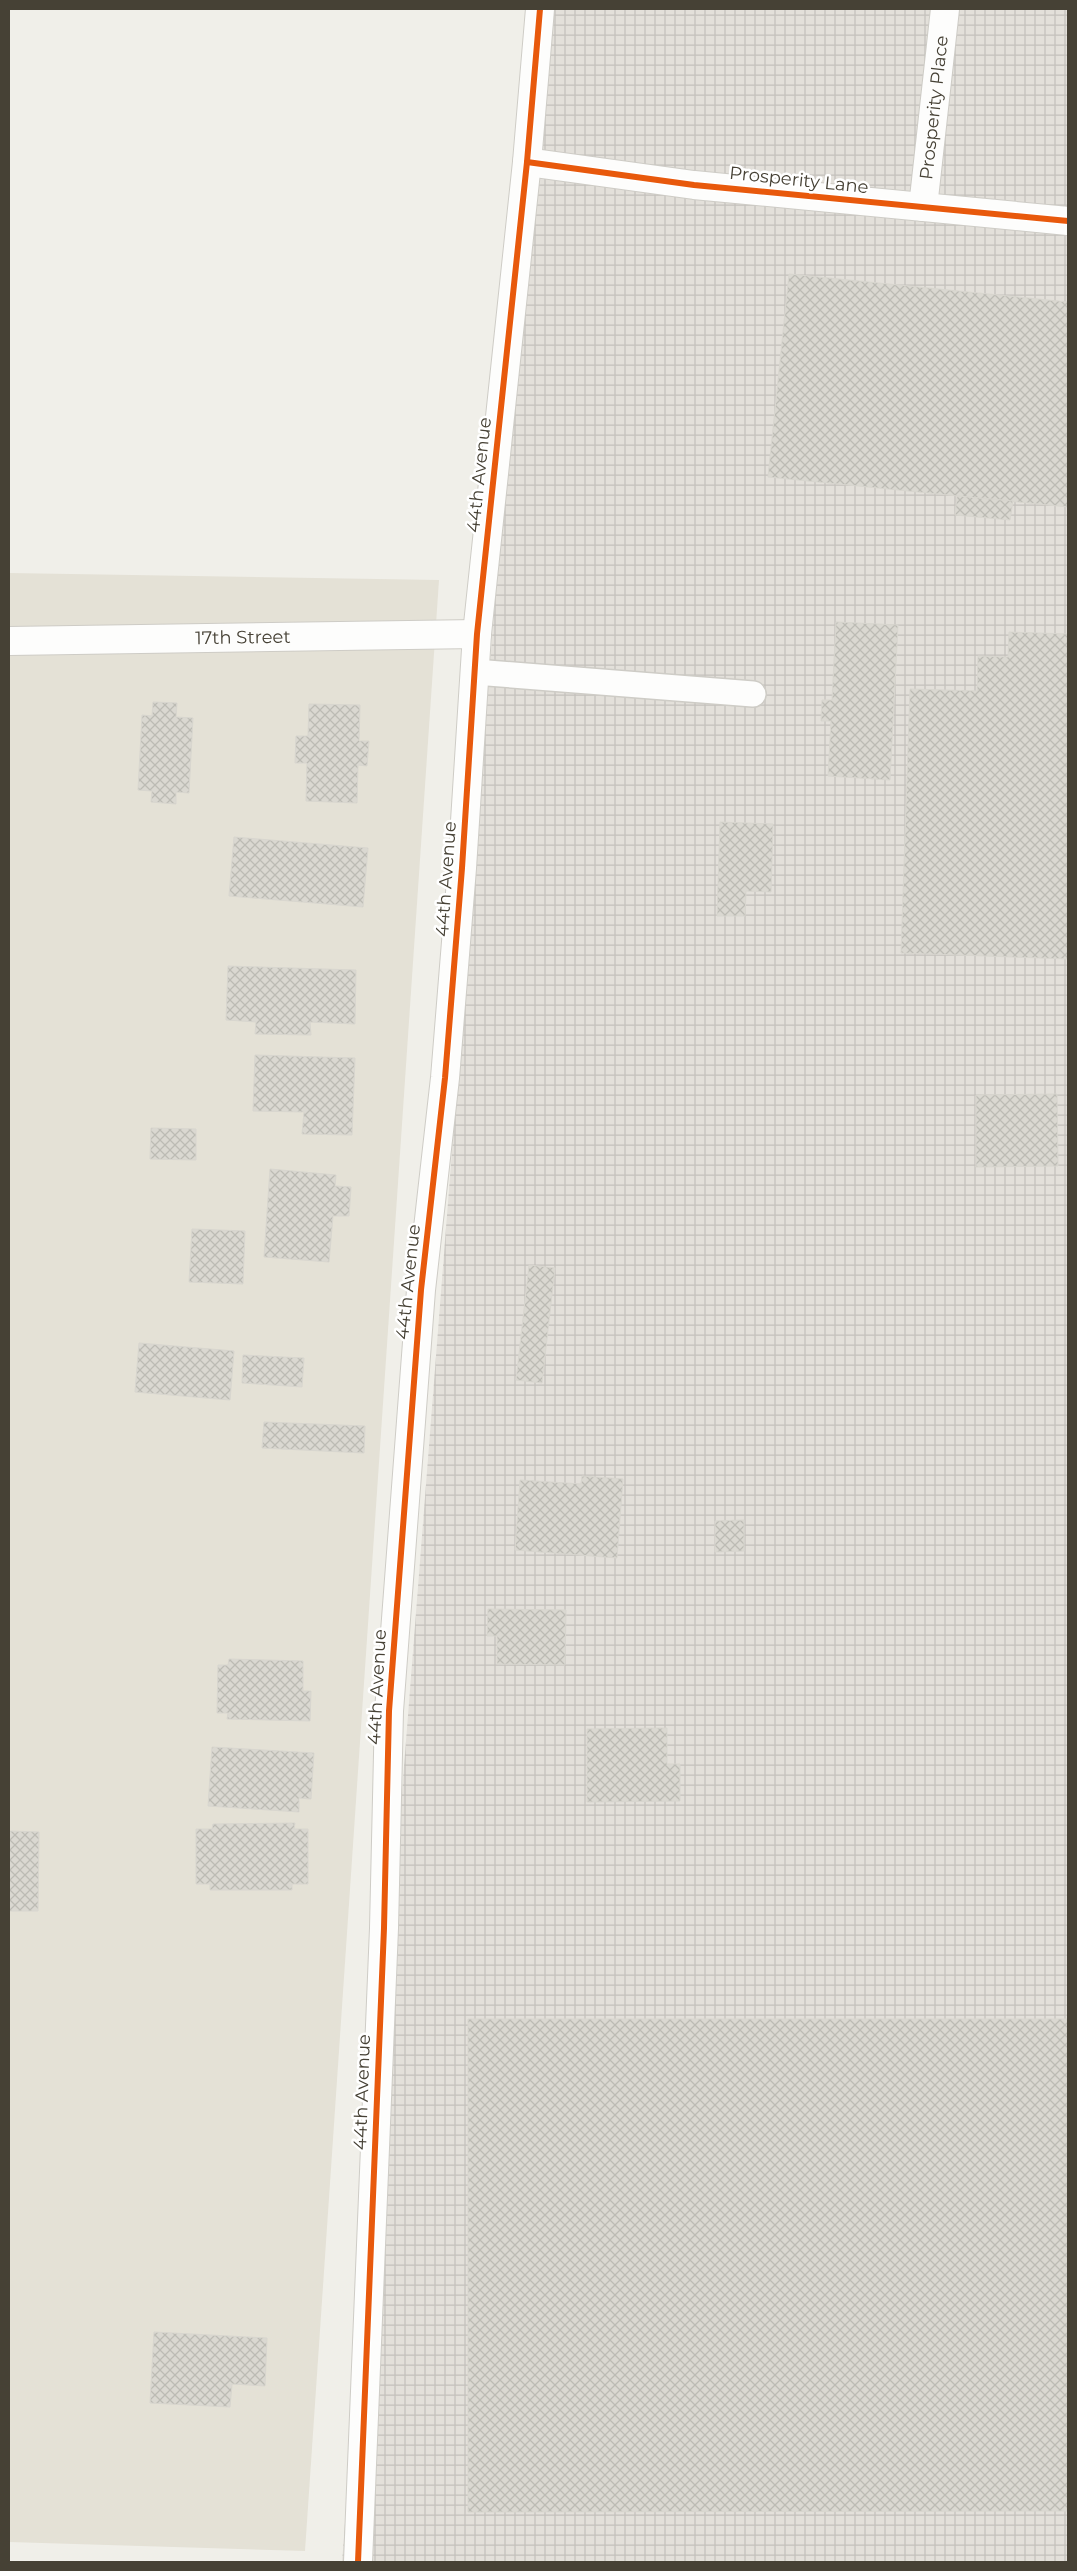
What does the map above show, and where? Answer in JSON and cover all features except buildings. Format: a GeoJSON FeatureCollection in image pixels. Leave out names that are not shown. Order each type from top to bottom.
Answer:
{"type":"FeatureCollection","features":[{"type":"Feature","properties":{"kind":"street","name":"44th Avenue"},"geometry":{"type":"LineString","coordinates":[[358,2562],[384,1928],[389,1711],[421,1290],[447,1059],[477,634],[527,162],[540,9]]}},
{"type":"Feature","properties":{"kind":"street","name":"Prosperity Place"},"geometry":{"type":"LineString","coordinates":[[923,207],[945,9]]}},
{"type":"Feature","properties":{"kind":"street","name":"Prosperity Lane"},"geometry":{"type":"LineString","coordinates":[[527,162],[694,185],[1068,221]]}},
{"type":"Feature","properties":{"kind":"street","name":"17th Street"},"geometry":{"type":"LineString","coordinates":[[9,641],[477,634]]}},
{"type":"Feature","properties":{"kind":"lane"},"geometry":{"type":"LineString","coordinates":[[475,672],[753,694]]}},
{"type":"Feature","properties":{"kind":"shaded area"},"geometry":{"type":"Polygon","coordinates":[[[541,9],[1068,9],[1068,2562],[342,2562],[541,9]]]}},
{"type":"Feature","properties":{"kind":"shaded area"},"geometry":{"type":"Polygon","coordinates":[[[9,573],[439,580],[305,2551],[9,2542],[9,573]]]}},
{"type":"Feature","properties":{"kind":"cycle path"},"geometry":{"type":"LineString","coordinates":[[358,2562],[384,1928],[389,1711],[421,1290],[445,1078],[462,868],[477,634],[527,162],[540,9]]}},
{"type":"Feature","properties":{"kind":"cycle path"},"geometry":{"type":"LineString","coordinates":[[527,162],[694,185],[1068,221]]}}]}
